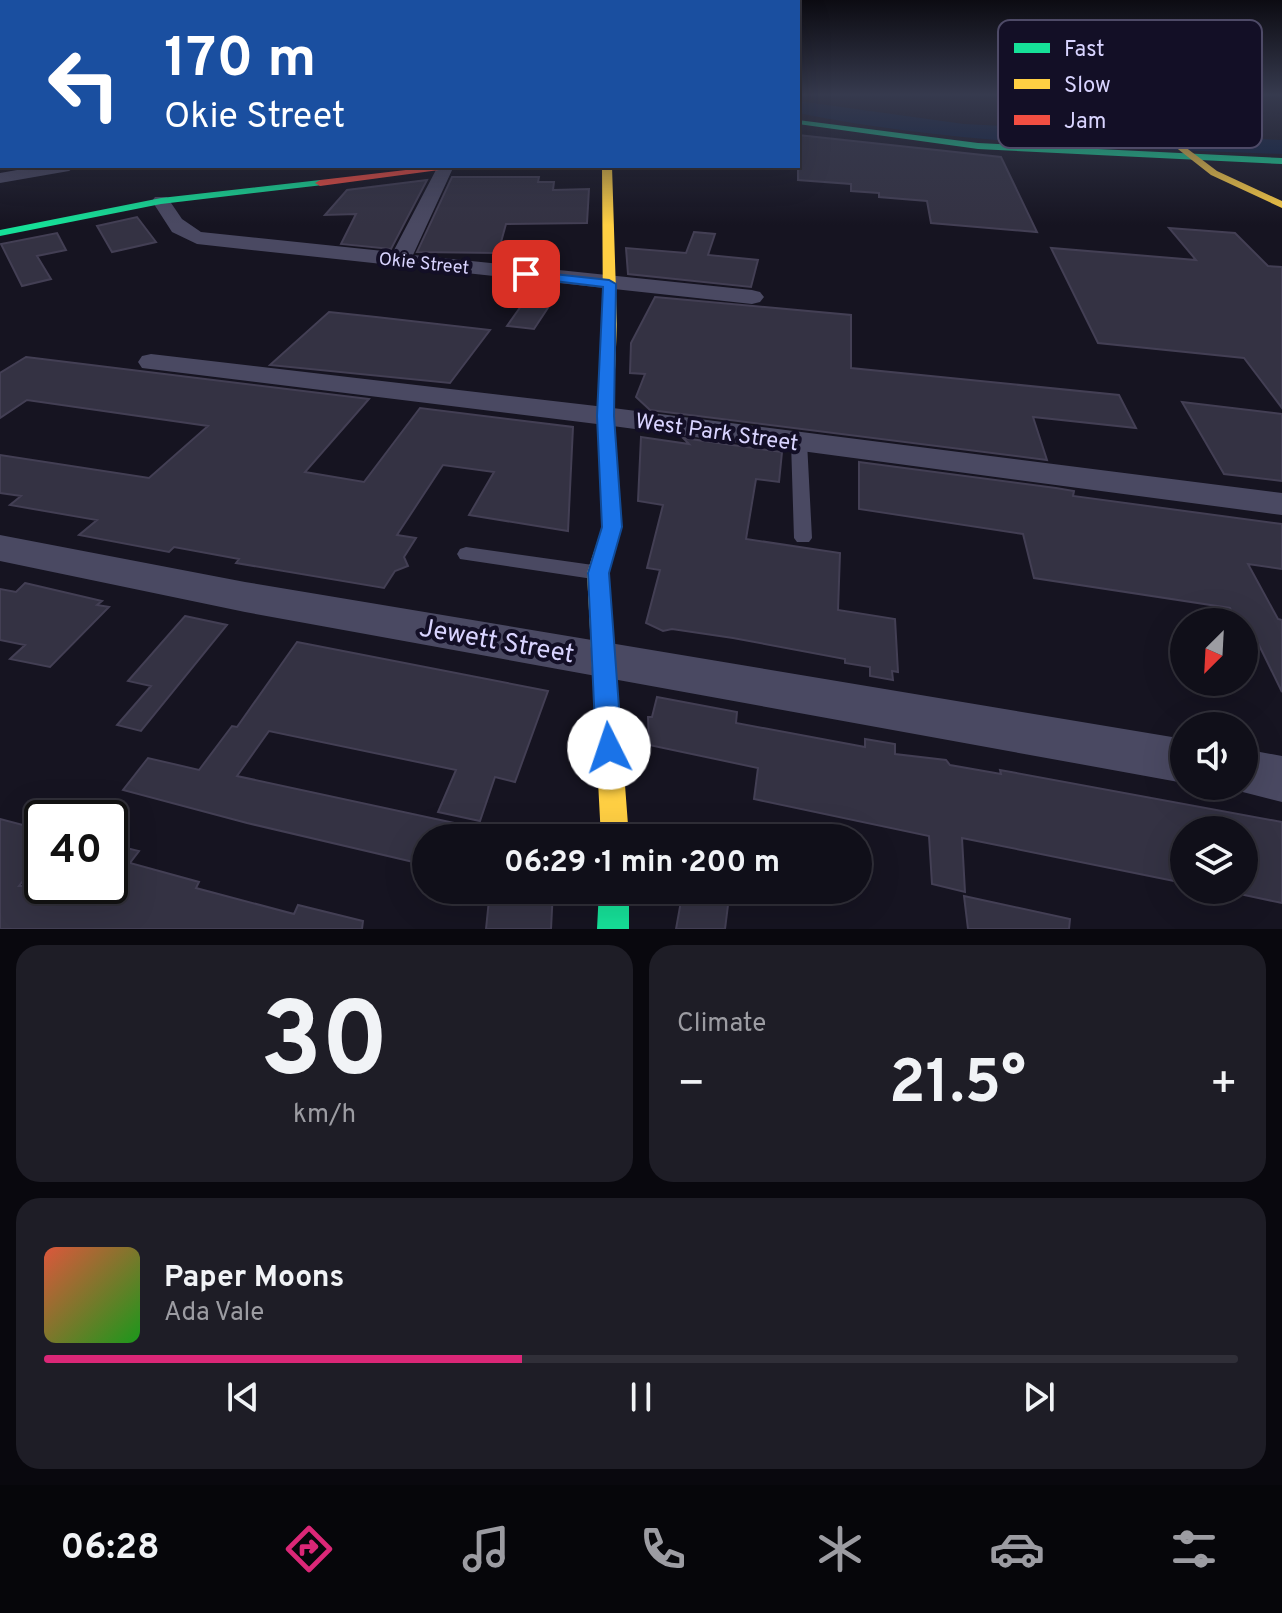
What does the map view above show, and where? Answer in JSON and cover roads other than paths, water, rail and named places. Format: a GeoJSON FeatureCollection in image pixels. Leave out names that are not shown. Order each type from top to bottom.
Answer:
{"type":"FeatureCollection","features":[{"type":"Feature","properties":{"kind":"main road"},"geometry":{"type":"LineString","coordinates":[[895,138],[998,146]]}},
{"type":"Feature","properties":{"kind":"main road"},"geometry":{"type":"LineString","coordinates":[[1023,148],[1282,161]]}},
{"type":"Feature","properties":{"kind":"main road"},"geometry":{"type":"LineString","coordinates":[[1192,148],[1237,186],[1279,200]]}},
{"type":"Feature","properties":{"kind":"main road"},"geometry":{"type":"LineString","coordinates":[[1097,153],[1279,200]]}},
{"type":"Feature","properties":{"kind":"main road"},"geometry":{"type":"LineString","coordinates":[[1257,160],[1252,166],[1254,174],[1279,200]]}},
{"type":"Feature","properties":{"kind":"main road"},"geometry":{"type":"LineString","coordinates":[[0,233],[161,201],[446,168]]}},
{"type":"Feature","properties":{"kind":"main road"},"geometry":{"type":"LineString","coordinates":[[607,168],[609,284],[605,416],[612,527],[598,573],[614,824]]}},
{"type":"Feature","properties":{"kind":"main road"},"geometry":{"type":"LineString","coordinates":[[613,929],[614,904]]}},
{"type":"Feature","properties":{"kind":"street"},"geometry":{"type":"LineString","coordinates":[[0,178],[58,168]]}},
{"type":"Feature","properties":{"kind":"street"},"geometry":{"type":"LineString","coordinates":[[400,260],[454,168]]}},
{"type":"Feature","properties":{"kind":"street","name":"Okie Street"},"geometry":{"type":"LineString","coordinates":[[161,201],[170,220],[182,232],[197,238],[752,297]]}},
{"type":"Feature","properties":{"kind":"street","name":"West Park Street"},"geometry":{"type":"LineString","coordinates":[[151,362],[605,416],[1282,504]]}},
{"type":"Feature","properties":{"kind":"street","name":"Jewett Street"},"geometry":{"type":"LineString","coordinates":[[0,548],[245,597],[1170,759]]}},
{"type":"Feature","properties":{"kind":"street"},"geometry":{"type":"LineString","coordinates":[[1258,775],[1282,779]]}},
{"type":"Feature","properties":{"kind":"lane"},"geometry":{"type":"LineString","coordinates":[[799,442],[803,538]]}},
{"type":"Feature","properties":{"kind":"lane"},"geometry":{"type":"LineString","coordinates":[[466,554],[598,573]]}},
{"type":"Feature","properties":{"kind":"water"},"geometry":{"type":"Polygon","coordinates":[[[1262,139],[1282,140],[1282,154],[1125,148],[1262,148],[1262,139]]]}}]}
